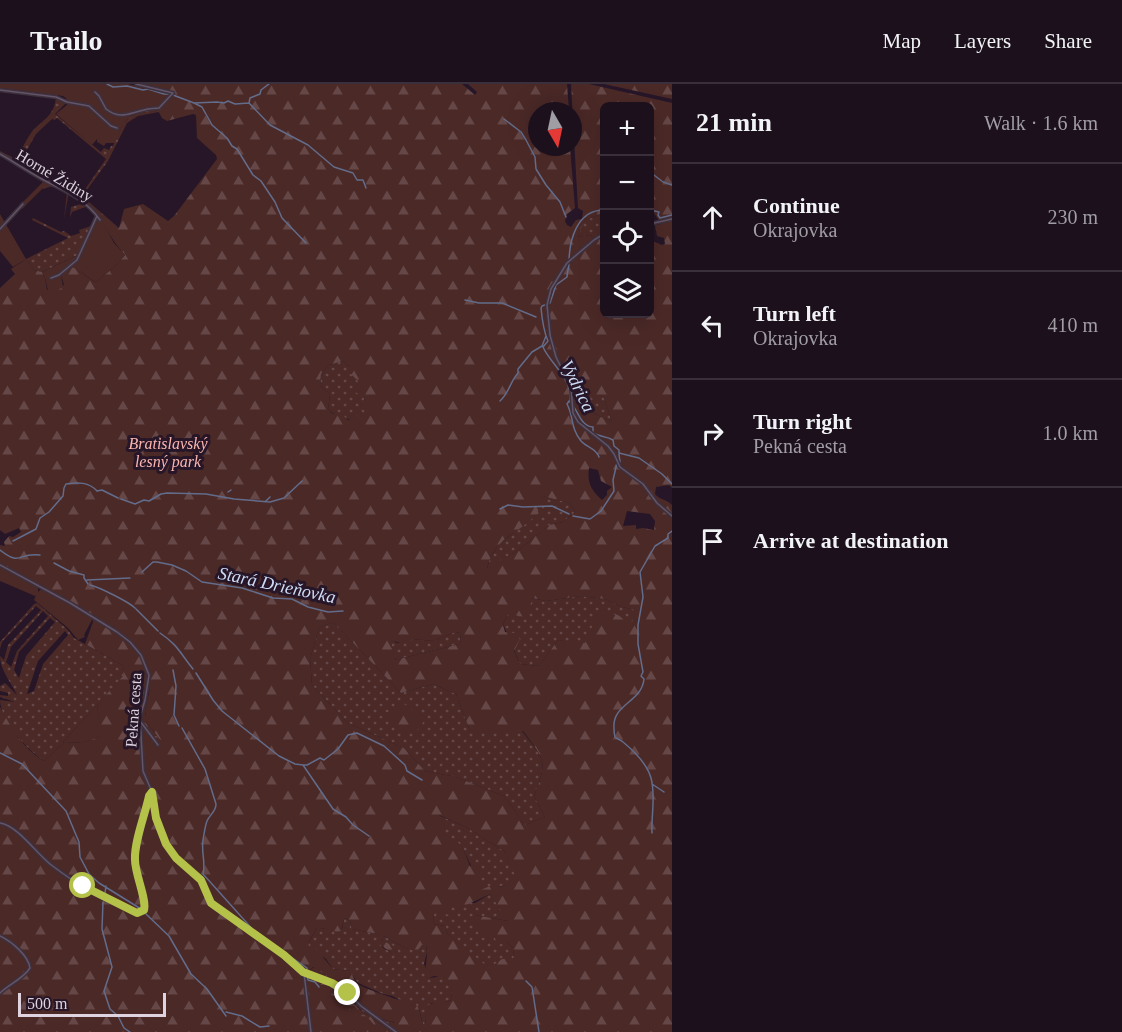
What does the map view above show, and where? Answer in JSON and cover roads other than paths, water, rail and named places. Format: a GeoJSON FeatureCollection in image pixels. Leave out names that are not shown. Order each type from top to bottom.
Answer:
{"type":"FeatureCollection","features":[{"type":"Feature","properties":{"kind":"street"},"geometry":{"type":"LineString","coordinates":[[95,92],[106,110],[115,114],[130,115],[159,108],[173,93],[136,84]]}},
{"type":"Feature","properties":{"kind":"street"},"geometry":{"type":"LineString","coordinates":[[0,90],[61,98],[90,107],[111,126],[117,128]]}},
{"type":"Feature","properties":{"kind":"street","name":"Horné Židiny"},"geometry":{"type":"LineString","coordinates":[[0,154],[41,179],[76,196],[93,209],[100,219]]}},
{"type":"Feature","properties":{"kind":"street"},"geometry":{"type":"LineString","coordinates":[[0,229],[23,204]]}},
{"type":"Feature","properties":{"kind":"street","name":"Horné Židiny"},"geometry":{"type":"LineString","coordinates":[[51,278],[59,275],[77,260],[98,216]]}},
{"type":"Feature","properties":{"kind":"street"},"geometry":{"type":"LineString","coordinates":[[654,223],[672,219]]}},
{"type":"Feature","properties":{"kind":"street"},"geometry":{"type":"LineString","coordinates":[[600,236],[569,262],[551,289],[547,304],[554,349],[570,384],[572,405],[581,425],[608,446],[620,467],[643,484],[657,503],[672,516]]}},
{"type":"Feature","properties":{"kind":"street","name":"Pekná cesta"},"geometry":{"type":"LineString","coordinates":[[0,565],[117,632],[141,655],[149,673],[140,720],[141,766],[151,791],[156,818],[166,844],[176,858],[201,880],[210,902],[284,955],[303,972],[342,989],[396,1032]]}},
{"type":"Feature","properties":{"kind":"street"},"geometry":{"type":"LineString","coordinates":[[140,720],[158,745]]}},
{"type":"Feature","properties":{"kind":"street"},"geometry":{"type":"LineString","coordinates":[[0,823],[12,828],[35,851],[74,880],[105,899],[137,913],[144,911],[145,905],[138,882],[135,857],[151,791]]}},
{"type":"Feature","properties":{"kind":"street"},"geometry":{"type":"LineString","coordinates":[[0,936],[17,948],[30,967],[25,975],[9,984],[0,993]]}},
{"type":"Feature","properties":{"kind":"street"},"geometry":{"type":"LineString","coordinates":[[303,972],[307,988],[311,1032]]}},
{"type":"Feature","properties":{"kind":"waterway"},"geometry":{"type":"LineString","coordinates":[[107,84],[113,87],[127,86],[170,94]]}},
{"type":"Feature","properties":{"kind":"waterway"},"geometry":{"type":"LineString","coordinates":[[173,95],[194,103],[228,101],[235,104],[249,103],[250,98],[260,94],[261,90],[269,84]]}},
{"type":"Feature","properties":{"kind":"waterway"},"geometry":{"type":"LineString","coordinates":[[194,103],[202,107],[212,125],[237,149],[253,175],[261,181],[275,202],[282,218],[306,243]]}},
{"type":"Feature","properties":{"kind":"waterway"},"geometry":{"type":"LineString","coordinates":[[249,103],[270,125],[308,145],[334,167],[353,173],[357,180],[363,180],[366,188]]}},
{"type":"Feature","properties":{"kind":"waterway"},"geometry":{"type":"LineString","coordinates":[[504,119],[521,132],[535,157],[536,169],[560,202],[566,217]]}},
{"type":"Feature","properties":{"kind":"waterway"},"geometry":{"type":"LineString","coordinates":[[0,153],[46,180]]}},
{"type":"Feature","properties":{"kind":"waterway"},"geometry":{"type":"LineString","coordinates":[[654,175],[672,185]]}},
{"type":"Feature","properties":{"kind":"waterway","name":"Vydrica"},"geometry":{"type":"LineString","coordinates":[[600,210],[587,215],[576,228],[569,254],[567,277],[556,285],[550,303],[541,308],[548,341],[543,347],[567,383],[570,402],[582,421],[593,427],[593,433],[613,440],[619,453],[639,458],[672,484]]}},
{"type":"Feature","properties":{"kind":"waterway","name":"Vydrica"},"geometry":{"type":"LineString","coordinates":[[654,211],[659,212],[660,218],[672,215]]}},
{"type":"Feature","properties":{"kind":"waterway"},"geometry":{"type":"LineString","coordinates":[[465,300],[479,303],[502,303],[536,317]]}},
{"type":"Feature","properties":{"kind":"waterway"},"geometry":{"type":"LineString","coordinates":[[500,401],[518,373],[518,369],[532,352],[542,346],[546,336]]}},
{"type":"Feature","properties":{"kind":"waterway"},"geometry":{"type":"LineString","coordinates":[[569,401],[567,404],[578,436],[599,457]]}},
{"type":"Feature","properties":{"kind":"waterway"},"geometry":{"type":"LineString","coordinates":[[619,454],[620,462]]}},
{"type":"Feature","properties":{"kind":"waterway"},"geometry":{"type":"LineString","coordinates":[[573,516],[590,519],[601,511],[614,491],[613,480],[617,463]]}},
{"type":"Feature","properties":{"kind":"waterway"},"geometry":{"type":"LineString","coordinates":[[121,499],[135,504],[167,493],[206,494],[270,502],[284,498],[302,481]]}},
{"type":"Feature","properties":{"kind":"waterway"},"geometry":{"type":"LineString","coordinates":[[13,541],[36,529],[40,518],[49,512],[63,496],[66,484],[87,484],[97,491],[102,490],[118,498]]}},
{"type":"Feature","properties":{"kind":"waterway"},"geometry":{"type":"LineString","coordinates":[[265,502],[270,497]]}},
{"type":"Feature","properties":{"kind":"waterway"},"geometry":{"type":"LineString","coordinates":[[500,509],[508,505],[552,506],[569,514]]}},
{"type":"Feature","properties":{"kind":"waterway"},"geometry":{"type":"LineString","coordinates":[[652,833],[651,778],[640,758],[615,737],[614,728],[618,713],[638,693],[644,679],[641,676],[643,672],[638,644],[638,625],[643,597],[640,572],[655,546],[668,538],[668,534],[672,531]]}},
{"type":"Feature","properties":{"kind":"waterway"},"geometry":{"type":"LineString","coordinates":[[0,550],[12,558],[40,555]]}},
{"type":"Feature","properties":{"kind":"waterway","name":"Stará Drieňovka"},"geometry":{"type":"LineString","coordinates":[[142,572],[153,562],[157,562],[186,571],[202,582],[242,588],[273,598],[292,599],[308,607],[328,612],[343,611]]}},
{"type":"Feature","properties":{"kind":"waterway"},"geometry":{"type":"LineString","coordinates":[[54,563],[69,571],[84,575],[88,584]]}},
{"type":"Feature","properties":{"kind":"waterway","name":"Stará Drieňovka"},"geometry":{"type":"LineString","coordinates":[[87,580],[130,578]]}},
{"type":"Feature","properties":{"kind":"waterway"},"geometry":{"type":"LineString","coordinates":[[90,585],[114,595],[135,608]]}},
{"type":"Feature","properties":{"kind":"waterway"},"geometry":{"type":"LineString","coordinates":[[136,609],[158,631]]}},
{"type":"Feature","properties":{"kind":"waterway"},"geometry":{"type":"LineString","coordinates":[[160,633],[175,645],[193,669]]}},
{"type":"Feature","properties":{"kind":"waterway"},"geometry":{"type":"LineString","coordinates":[[173,670],[176,686],[174,715],[179,726]]}},
{"type":"Feature","properties":{"kind":"waterway"},"geometry":{"type":"LineString","coordinates":[[196,673],[222,711],[279,756],[295,764],[303,765],[333,809],[369,836]]}},
{"type":"Feature","properties":{"kind":"waterway"},"geometry":{"type":"LineString","coordinates":[[182,728],[205,769],[216,804],[205,830],[203,874],[256,933],[307,968],[307,972]]}},
{"type":"Feature","properties":{"kind":"waterway"},"geometry":{"type":"LineString","coordinates":[[303,765],[320,758],[324,760],[338,749],[348,735],[357,733],[384,746],[405,765],[407,771],[422,780]]}},
{"type":"Feature","properties":{"kind":"waterway"},"geometry":{"type":"LineString","coordinates":[[0,753],[22,764],[66,811],[79,842],[80,857],[89,874],[99,883],[141,909]]}},
{"type":"Feature","properties":{"kind":"waterway"},"geometry":{"type":"LineString","coordinates":[[652,784],[664,792]]}},
{"type":"Feature","properties":{"kind":"waterway"},"geometry":{"type":"LineString","coordinates":[[105,893],[106,886]]}},
{"type":"Feature","properties":{"kind":"waterway"},"geometry":{"type":"LineString","coordinates":[[103,902],[102,929],[112,967],[104,991],[110,1009],[118,1016],[124,1028],[130,1032]]}},
{"type":"Feature","properties":{"kind":"waterway"},"geometry":{"type":"LineString","coordinates":[[146,914],[169,936],[191,974],[207,989],[226,1016]]}},
{"type":"Feature","properties":{"kind":"waterway"},"geometry":{"type":"LineString","coordinates":[[307,975],[308,980],[315,982],[319,987]]}},
{"type":"Feature","properties":{"kind":"waterway"},"geometry":{"type":"LineString","coordinates":[[526,981],[532,987],[539,1032]]}},
{"type":"Feature","properties":{"kind":"waterway"},"geometry":{"type":"LineString","coordinates":[[226,1012],[242,1016],[260,1027],[269,1026]]}},
{"type":"Feature","properties":{"kind":"park label","name":"Bratislavský lesný park"},"geometry":{"type":"Point","coordinates":[168,452]}}]}
